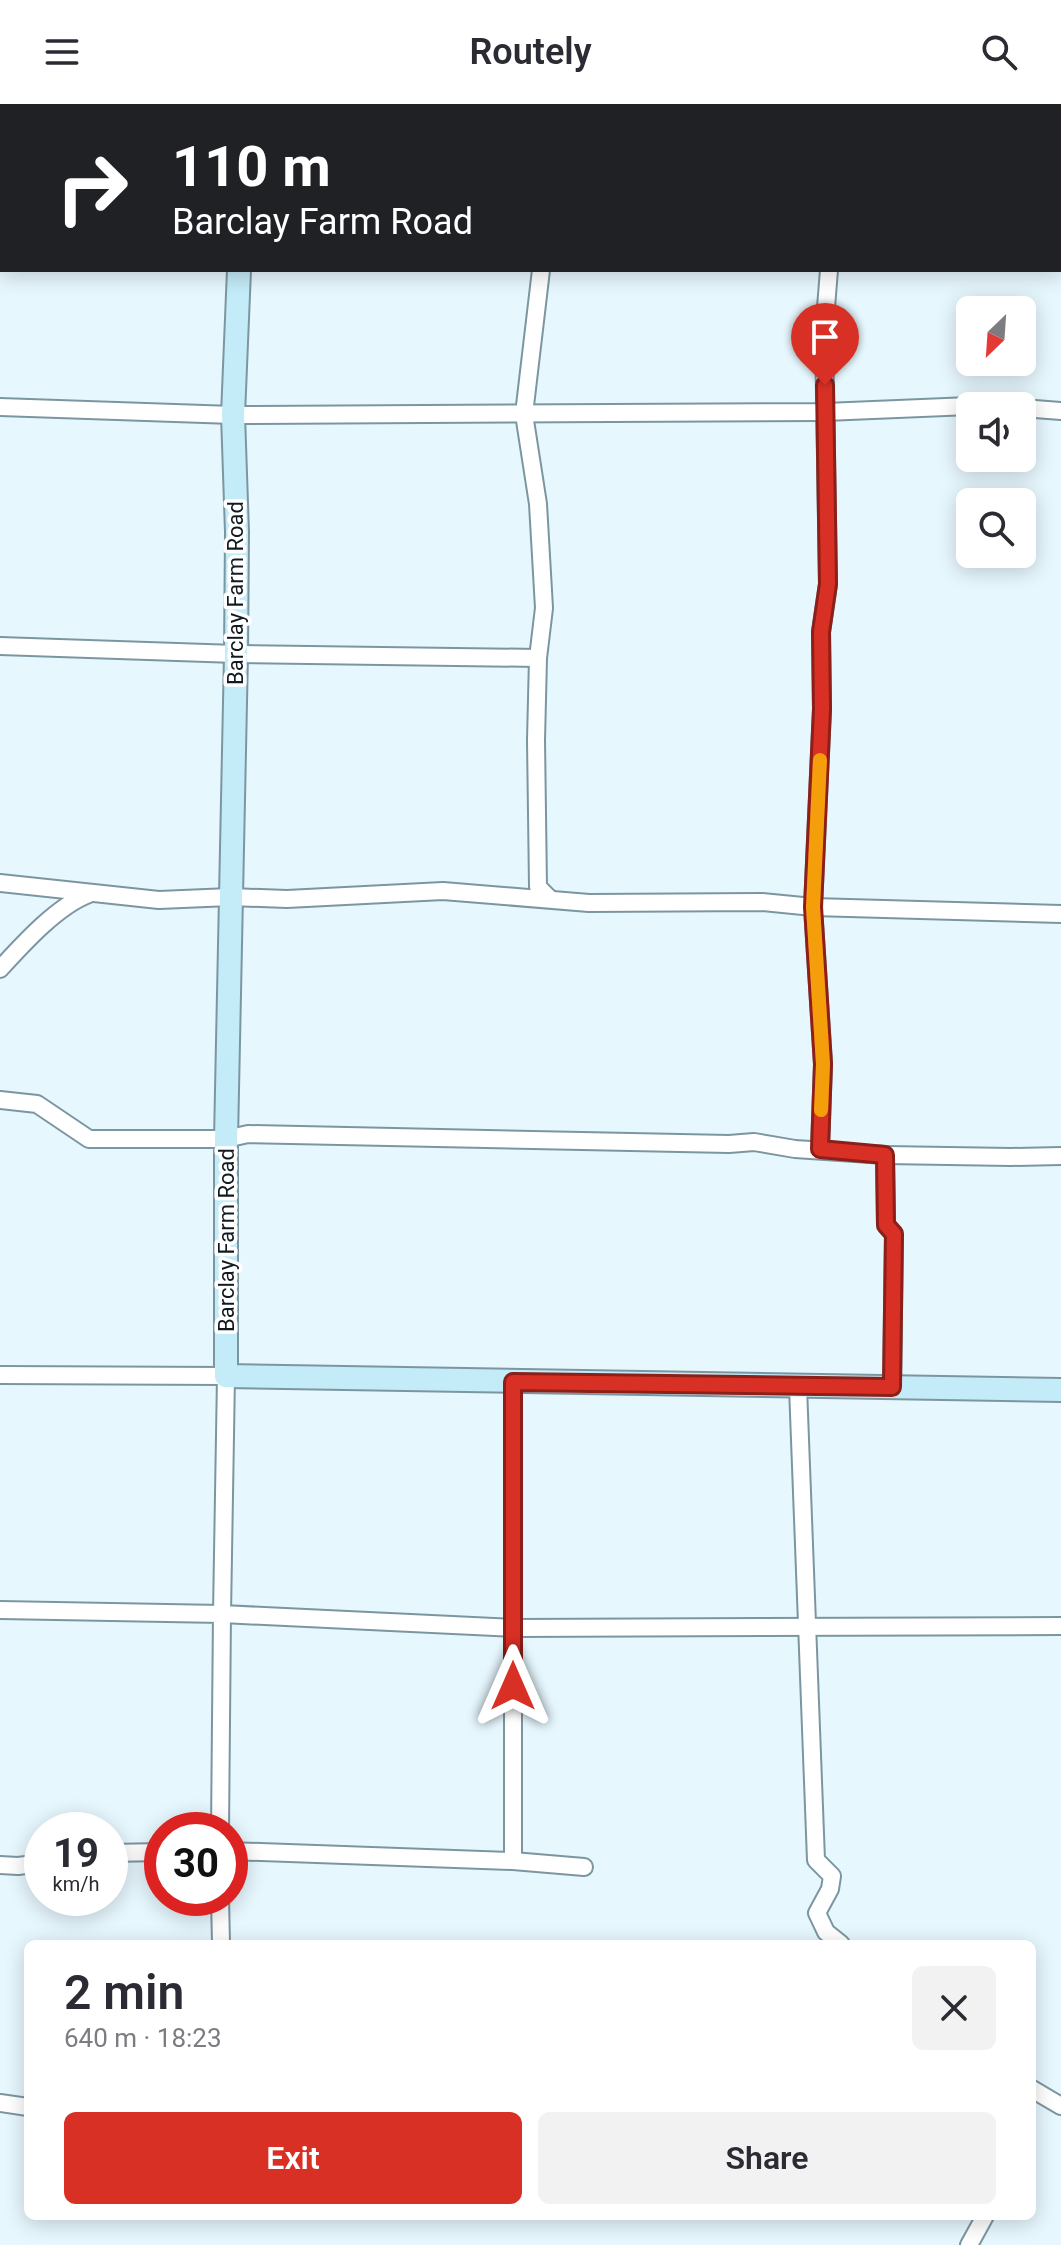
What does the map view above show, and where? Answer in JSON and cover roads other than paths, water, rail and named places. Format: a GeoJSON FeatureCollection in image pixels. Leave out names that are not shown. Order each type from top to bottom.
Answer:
{"type":"FeatureCollection","features":[{"type":"Feature","properties":{"kind":"street","name":"Barclay Farm Road"},"geometry":{"type":"LineString","coordinates":[[226,1376],[226,1139],[237,532],[233,415],[239,272]]}},
{"type":"Feature","properties":{"kind":"street"},"geometry":{"type":"LineString","coordinates":[[541,272],[524,414],[538,504],[544,608],[538,658],[536,740],[538,887],[549,898]]}},
{"type":"Feature","properties":{"kind":"street"},"geometry":{"type":"LineString","coordinates":[[820,1149],[823,1064],[813,907],[822,709],[821,632],[828,584],[824,332],[829,272]]}},
{"type":"Feature","properties":{"kind":"street"},"geometry":{"type":"LineString","coordinates":[[0,407],[233,415],[825,412],[956,407]]}},
{"type":"Feature","properties":{"kind":"street"},"geometry":{"type":"LineString","coordinates":[[1036,409],[1061,411]]}},
{"type":"Feature","properties":{"kind":"street"},"geometry":{"type":"LineString","coordinates":[[0,646],[236,654],[538,658]]}},
{"type":"Feature","properties":{"kind":"street"},"geometry":{"type":"LineString","coordinates":[[0,883],[159,900],[230,897],[287,899],[443,891],[589,903],[762,902],[813,907],[1061,914]]}},
{"type":"Feature","properties":{"kind":"street"},"geometry":{"type":"LineString","coordinates":[[0,969],[22,945],[75,899],[90,893]]}},
{"type":"Feature","properties":{"kind":"street"},"geometry":{"type":"LineString","coordinates":[[0,1100],[37,1104],[89,1139],[226,1139],[248,1134],[754,1142],[795,1149],[885,1155],[1061,1156]]}},
{"type":"Feature","properties":{"kind":"street"},"geometry":{"type":"LineString","coordinates":[[885,1155],[886,1225],[894,1234],[892,1387]]}},
{"type":"Feature","properties":{"kind":"street"},"geometry":{"type":"LineString","coordinates":[[0,1375],[1061,1390]]}},
{"type":"Feature","properties":{"kind":"street"},"geometry":{"type":"LineString","coordinates":[[220,1812],[226,1376]]}},
{"type":"Feature","properties":{"kind":"street"},"geometry":{"type":"LineString","coordinates":[[513,1382],[513,1861]]}},
{"type":"Feature","properties":{"kind":"street"},"geometry":{"type":"LineString","coordinates":[[798,1387],[816,1860],[832,1876],[830,1889],[817,1913],[826,1932],[836,1940]]}},
{"type":"Feature","properties":{"kind":"street"},"geometry":{"type":"LineString","coordinates":[[0,1610],[222,1614],[513,1628],[1061,1626]]}},
{"type":"Feature","properties":{"kind":"street"},"geometry":{"type":"LineString","coordinates":[[248,1852],[513,1861],[584,1867]]}},
{"type":"Feature","properties":{"kind":"street"},"geometry":{"type":"LineString","coordinates":[[0,1865],[24,1865]]}},
{"type":"Feature","properties":{"kind":"street"},"geometry":{"type":"LineString","coordinates":[[220,1916],[221,1940]]}},
{"type":"Feature","properties":{"kind":"street"},"geometry":{"type":"LineString","coordinates":[[1036,2091],[1061,2106]]}},
{"type":"Feature","properties":{"kind":"street"},"geometry":{"type":"LineString","coordinates":[[0,2103],[24,2106]]}},
{"type":"Feature","properties":{"kind":"street"},"geometry":{"type":"LineString","coordinates":[[969,2245],[983,2220]]}}]}
